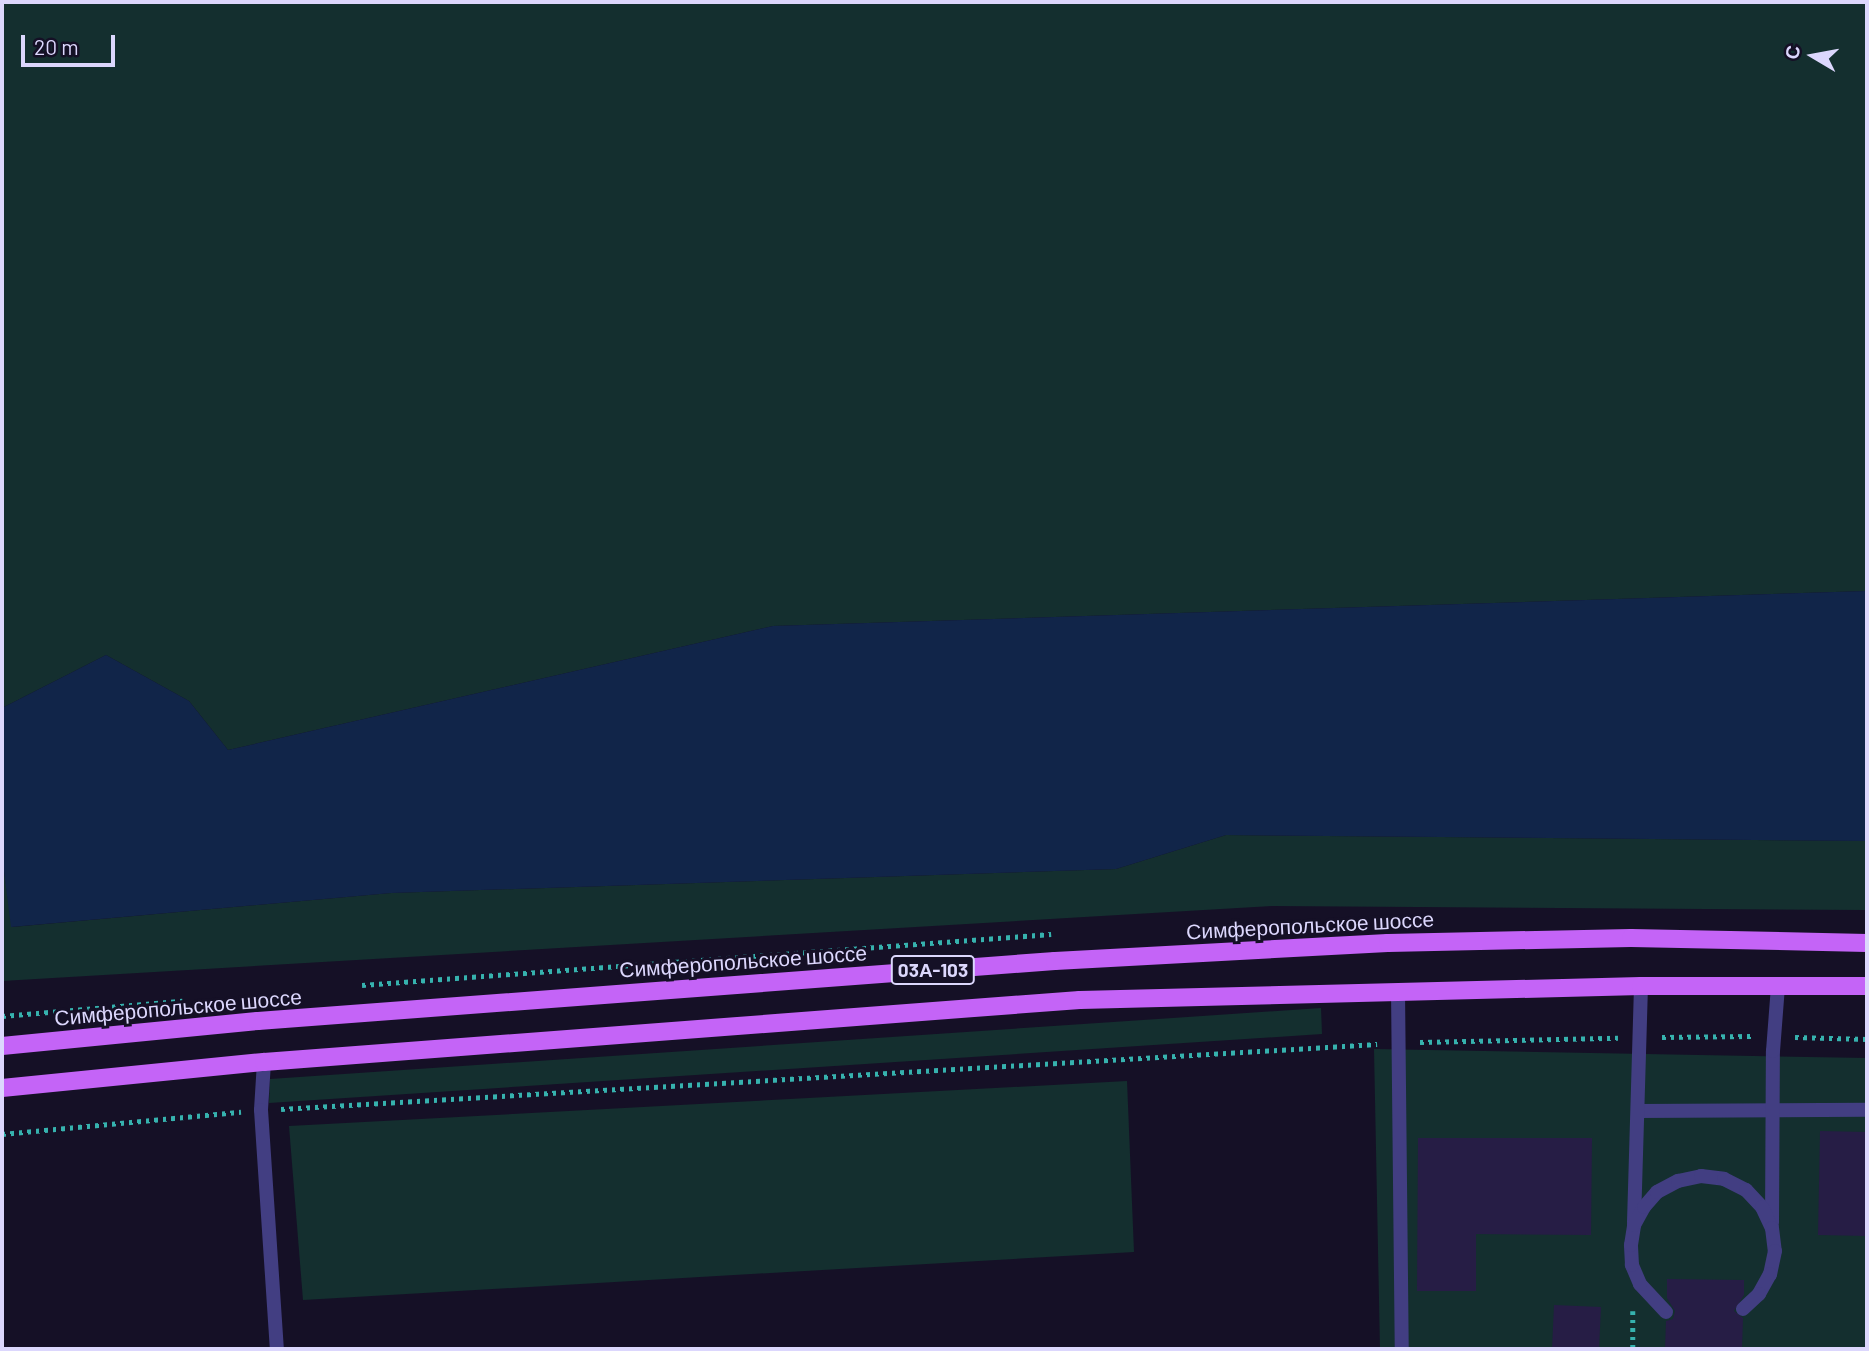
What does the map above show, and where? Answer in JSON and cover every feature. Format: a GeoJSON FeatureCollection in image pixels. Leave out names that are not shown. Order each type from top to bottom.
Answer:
{"type":"FeatureCollection","features":[{"type":"Feature","properties":{"kind":"main road","name":"Симферопольское шоссе"},"geometry":{"type":"LineString","coordinates":[[2,1046],[258,1021],[1055,961],[1388,943],[1523,940],[1631,938],[1867,943]]}},
{"type":"Feature","properties":{"kind":"main road","name":"03А-103"},"geometry":{"type":"LineString","coordinates":[[2,1088],[264,1062],[1080,1000],[1641,986],[1867,986]]}},
{"type":"Feature","properties":{"kind":"lane"},"geometry":{"type":"LineString","coordinates":[[1641,986],[1632,1265],[1640,1284],[1666,1312]]}},
{"type":"Feature","properties":{"kind":"lane"},"geometry":{"type":"LineString","coordinates":[[1743,1309],[1759,1294],[1770,1274],[1775,1251],[1772,1228],[1773,1036],[1778,986]]}},
{"type":"Feature","properties":{"kind":"lane"},"geometry":{"type":"LineString","coordinates":[[1398,991],[1402,1349]]}},
{"type":"Feature","properties":{"kind":"lane"},"geometry":{"type":"LineString","coordinates":[[264,1062],[261,1110],[277,1349]]}},
{"type":"Feature","properties":{"kind":"lane"},"geometry":{"type":"LineString","coordinates":[[1638,1111],[1867,1110]]}},
{"type":"Feature","properties":{"kind":"lane"},"geometry":{"type":"LineString","coordinates":[[1634,1225],[1657,1192],[1678,1181],[1701,1176],[1724,1180],[1745,1190],[1762,1207],[1772,1228]]}},
{"type":"Feature","properties":{"kind":"path"},"geometry":{"type":"LineString","coordinates":[[2,1135],[261,1110],[1398,1043],[1773,1036],[1867,1040]]}},
{"type":"Feature","properties":{"kind":"green space"},"geometry":{"type":"Polygon","coordinates":[[[2,2],[1867,2],[1867,591],[773,626],[228,750],[189,701],[106,655],[2,708],[2,2]]]}},
{"type":"Feature","properties":{"kind":"green space"},"geometry":{"type":"Polygon","coordinates":[[[1226,835],[1867,841],[1867,910],[1272,906],[2,981],[2,856],[12,927],[391,893],[1116,869],[1226,835]]]}},
{"type":"Feature","properties":{"kind":"green space"},"geometry":{"type":"Polygon","coordinates":[[[1321,1008],[1322,1034],[269,1103],[270,1079],[1321,1008]]]}},
{"type":"Feature","properties":{"kind":"green space"},"geometry":{"type":"Polygon","coordinates":[[[1374,1049],[1867,1058],[1867,1349],[1380,1349],[1374,1049]]]}},
{"type":"Feature","properties":{"kind":"green space"},"geometry":{"type":"Polygon","coordinates":[[[1127,1081],[1134,1252],[303,1300],[289,1126],[1127,1081]]]}},
{"type":"Feature","properties":{"kind":"water"},"geometry":{"type":"Polygon","coordinates":[[[1867,591],[1867,841],[1226,835],[1116,869],[391,893],[11,927],[2,856],[2,708],[106,655],[189,701],[228,750],[773,626],[1867,591]]]}},
{"type":"Feature","properties":{"kind":"building"},"geometry":{"type":"Polygon","coordinates":[[[1820,1131],[1867,1132],[1867,1236],[1818,1235],[1820,1131]]]}},
{"type":"Feature","properties":{"kind":"building"},"geometry":{"type":"Polygon","coordinates":[[[1418,1138],[1592,1138],[1591,1235],[1476,1234],[1476,1291],[1417,1291],[1418,1138]]]}},
{"type":"Feature","properties":{"kind":"building"},"geometry":{"type":"Polygon","coordinates":[[[1667,1279],[1744,1280],[1744,1295],[1734,1311],[1743,1318],[1742,1349],[1665,1349],[1666,1321],[1673,1319],[1675,1311],[1667,1298],[1667,1279]]]}},
{"type":"Feature","properties":{"kind":"building"},"geometry":{"type":"Polygon","coordinates":[[[1554,1305],[1601,1307],[1599,1349],[1552,1349],[1554,1305]]]}}]}
